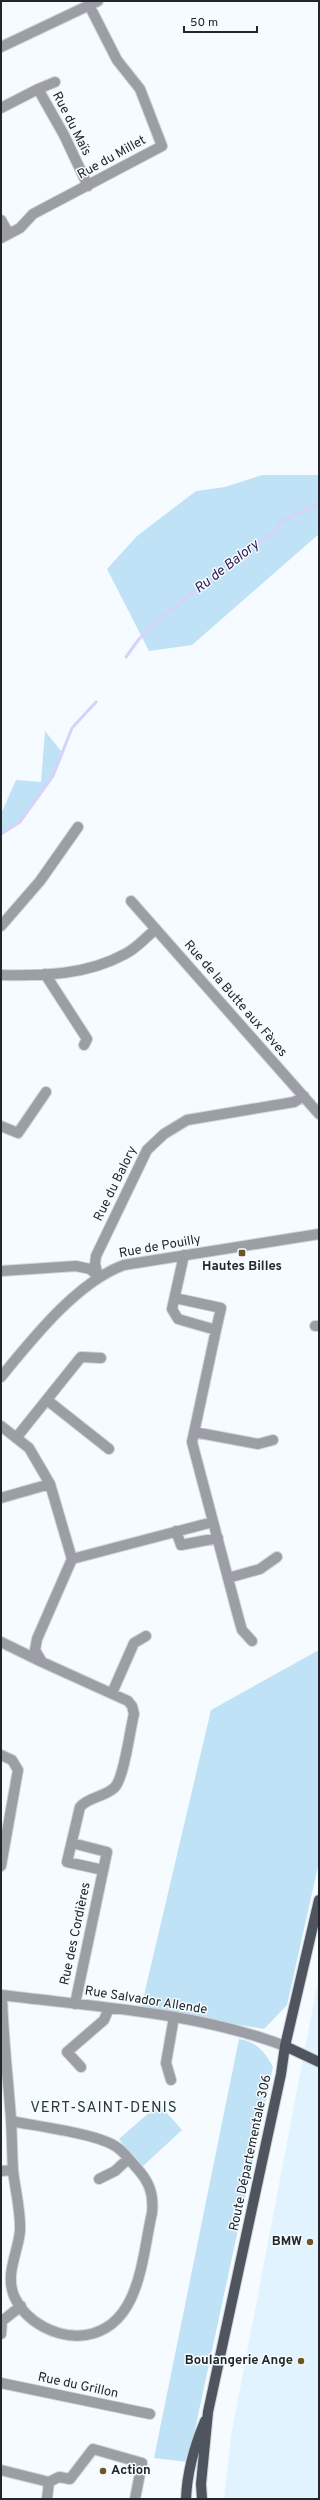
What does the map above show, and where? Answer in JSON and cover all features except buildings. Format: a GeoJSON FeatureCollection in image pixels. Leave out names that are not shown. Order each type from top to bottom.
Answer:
{"type":"FeatureCollection","features":[{"type":"Feature","properties":{"kind":"main road","name":"Route Départementale 306"},"geometry":{"type":"LineString","coordinates":[[202,2499],[201,2484],[208,2412],[281,2074],[285,2046],[319,1900]]}},
{"type":"Feature","properties":{"kind":"main road"},"geometry":{"type":"LineString","coordinates":[[285,2046],[319,2062]]}},
{"type":"Feature","properties":{"kind":"main road","name":"Route Départementale 306"},"geometry":{"type":"LineString","coordinates":[[186,2499],[187,2478],[196,2441],[208,2412]]}},
{"type":"Feature","properties":{"kind":"street"},"geometry":{"type":"LineString","coordinates":[[1,47],[93,3]]}},
{"type":"Feature","properties":{"kind":"street","name":"Rue du Millet"},"geometry":{"type":"LineString","coordinates":[[5,236],[20,228],[33,214],[162,146],[140,89],[117,60],[93,3]]}},
{"type":"Feature","properties":{"kind":"street"},"geometry":{"type":"LineString","coordinates":[[38,89],[55,82]]}},
{"type":"Feature","properties":{"kind":"street","name":"Rue du Maïs"},"geometry":{"type":"LineString","coordinates":[[1,108],[38,89],[64,135],[88,186]]}},
{"type":"Feature","properties":{"kind":"street"},"geometry":{"type":"LineString","coordinates":[[1,220],[5,236]]}},
{"type":"Feature","properties":{"kind":"street"},"geometry":{"type":"LineString","coordinates":[[1,926],[40,881],[78,827]]}},
{"type":"Feature","properties":{"kind":"street","name":"Rue de la Butte aux Fèves"},"geometry":{"type":"LineString","coordinates":[[131,901],[319,1114]]}},
{"type":"Feature","properties":{"kind":"street"},"geometry":{"type":"LineString","coordinates":[[1,975],[84,971],[126,954],[156,929]]}},
{"type":"Feature","properties":{"kind":"street"},"geometry":{"type":"LineString","coordinates":[[45,974],[87,1039],[84,1045]]}},
{"type":"Feature","properties":{"kind":"street"},"geometry":{"type":"LineString","coordinates":[[1,1126],[18,1133],[46,1092]]}},
{"type":"Feature","properties":{"kind":"street","name":"Rue du Balory"},"geometry":{"type":"LineString","coordinates":[[98,1276],[95,1264],[96,1256],[147,1150],[155,1141],[187,1120],[294,1102],[304,1096]]}},
{"type":"Feature","properties":{"kind":"street","name":"Rue de Pouilly"},"geometry":{"type":"LineString","coordinates":[[1,1377],[43,1328],[98,1276],[124,1265],[319,1234]]}},
{"type":"Feature","properties":{"kind":"street"},"geometry":{"type":"LineString","coordinates":[[184,1255],[172,1309],[178,1320],[216,1330]]}},
{"type":"Feature","properties":{"kind":"street"},"geometry":{"type":"LineString","coordinates":[[1,1271],[76,1266],[90,1269],[98,1276]]}},
{"type":"Feature","properties":{"kind":"street"},"geometry":{"type":"LineString","coordinates":[[175,1298],[221,1308],[192,1442],[242,1630],[252,1641]]}},
{"type":"Feature","properties":{"kind":"street"},"geometry":{"type":"LineString","coordinates":[[16,1438],[81,1357],[101,1358]]}},
{"type":"Feature","properties":{"kind":"street"},"geometry":{"type":"LineString","coordinates":[[47,1400],[110,1449]]}},
{"type":"Feature","properties":{"kind":"street"},"geometry":{"type":"LineString","coordinates":[[1,1426],[29,1448],[50,1484],[72,1560],[37,1639],[35,1650],[42,1662]]}},
{"type":"Feature","properties":{"kind":"street"},"geometry":{"type":"LineString","coordinates":[[194,1432],[258,1444],[273,1440]]}},
{"type":"Feature","properties":{"kind":"street"},"geometry":{"type":"LineString","coordinates":[[1,1498],[50,1484]]}},
{"type":"Feature","properties":{"kind":"street"},"geometry":{"type":"LineString","coordinates":[[72,1560],[213,1522]]}},
{"type":"Feature","properties":{"kind":"street"},"geometry":{"type":"LineString","coordinates":[[176,1531],[181,1545],[218,1538]]}},
{"type":"Feature","properties":{"kind":"street"},"geometry":{"type":"LineString","coordinates":[[228,1578],[260,1569],[277,1557]]}},
{"type":"Feature","properties":{"kind":"street"},"geometry":{"type":"LineString","coordinates":[[112,1693],[134,1643],[146,1636]]}},
{"type":"Feature","properties":{"kind":"street","name":"Rue des Cordières"},"geometry":{"type":"LineString","coordinates":[[1,1642],[112,1693],[128,1701],[132,1706],[134,1714],[119,1782],[110,1792],[86,1801],[80,1808],[67,1862],[103,1870]]}},
{"type":"Feature","properties":{"kind":"street"},"geometry":{"type":"LineString","coordinates":[[1,1755],[12,1760],[18,1770],[1,1866]]}},
{"type":"Feature","properties":{"kind":"street","name":"Rue des Cordières"},"geometry":{"type":"LineString","coordinates":[[72,1843],[107,1852],[75,2004]]}},
{"type":"Feature","properties":{"kind":"street"},"geometry":{"type":"LineString","coordinates":[[2,1995],[13,2170],[20,2231],[13,2257],[11,2278],[14,2295],[21,2306],[35,2322],[50,2331],[67,2335],[92,2334],[114,2323],[136,2288],[153,2202],[149,2184],[118,2148],[102,2141],[11,2121]]}},
{"type":"Feature","properties":{"kind":"street","name":"Rue Salvador Allende"},"geometry":{"type":"LineString","coordinates":[[2,1995],[174,2017],[255,2034],[285,2046]]}},
{"type":"Feature","properties":{"kind":"street"},"geometry":{"type":"LineString","coordinates":[[81,2067],[67,2052],[104,2020],[109,2008]]}},
{"type":"Feature","properties":{"kind":"street"},"geometry":{"type":"LineString","coordinates":[[171,2080],[166,2063],[174,2017]]}},
{"type":"Feature","properties":{"kind":"street"},"geometry":{"type":"LineString","coordinates":[[99,2179],[115,2171],[128,2159]]}},
{"type":"Feature","properties":{"kind":"street"},"geometry":{"type":"LineString","coordinates":[[1,2171],[13,2170]]}},
{"type":"Feature","properties":{"kind":"street"},"geometry":{"type":"LineString","coordinates":[[1,2334],[2,2321],[21,2306]]}},
{"type":"Feature","properties":{"kind":"street","name":"Rue du Grillon"},"geometry":{"type":"LineString","coordinates":[[1,2383],[150,2414]]}},
{"type":"Feature","properties":{"kind":"street"},"geometry":{"type":"LineString","coordinates":[[1,2470],[48,2482],[59,2477],[70,2479],[92,2449],[142,2463],[135,2499]]}},
{"type":"Feature","properties":{"kind":"street"},"geometry":{"type":"LineString","coordinates":[[47,2499],[48,2482]]}},
{"type":"Feature","properties":{"kind":"shaded area"},"geometry":{"type":"Polygon","coordinates":[[[262,475],[319,475],[319,534],[192,645],[149,651],[107,569],[137,536],[196,491],[225,487],[262,475]]]}},
{"type":"Feature","properties":{"kind":"shaded area"},"geometry":{"type":"Polygon","coordinates":[[[45,731],[61,751],[53,776],[20,822],[1,834],[1,814],[16,780],[41,782],[45,731]]]}},
{"type":"Feature","properties":{"kind":"shaded area"},"geometry":{"type":"Polygon","coordinates":[[[319,1650],[319,1862],[287,2005],[264,2029],[141,2008],[211,1710],[319,1650]]]}},
{"type":"Feature","properties":{"kind":"shaded area"},"geometry":{"type":"Polygon","coordinates":[[[319,1975],[319,2499],[224,2499],[231,2436],[319,1975]]]}},
{"type":"Feature","properties":{"kind":"shaded area"},"geometry":{"type":"Polygon","coordinates":[[[239,2039],[245,2040],[260,2048],[273,2067],[188,2462],[154,2458],[239,2039]]]}},
{"type":"Feature","properties":{"kind":"shaded area"},"geometry":{"type":"Polygon","coordinates":[[[159,2104],[182,2130],[142,2167],[119,2139],[159,2104]]]}},
{"type":"Feature","properties":{"kind":"waterway","name":"Ru de Balory"},"geometry":{"type":"LineString","coordinates":[[126,657],[139,639],[163,616],[213,577],[227,570],[249,548],[271,534],[284,520],[319,504]]}},
{"type":"Feature","properties":{"kind":"waterway","name":"Ru de Balory"},"geometry":{"type":"LineString","coordinates":[[1,834],[20,822],[53,776],[72,728],[96,702]]}},
{"type":"Feature","properties":{"kind":"place","name":"Hautes Billes"},"geometry":{"type":"Point","coordinates":[242,1253]}},
{"type":"Feature","properties":{"kind":"place","name":"BMW"},"geometry":{"type":"Point","coordinates":[310,2242]}},
{"type":"Feature","properties":{"kind":"place","name":"Boulangerie Ange"},"geometry":{"type":"Point","coordinates":[301,2361]}},
{"type":"Feature","properties":{"kind":"place","name":"Action"},"geometry":{"type":"Point","coordinates":[103,2471]}},
{"type":"Feature","properties":{"kind":"district","name":"VERT-SAINT-DENIS"},"geometry":{"type":"Point","coordinates":[104,2108]}}]}
